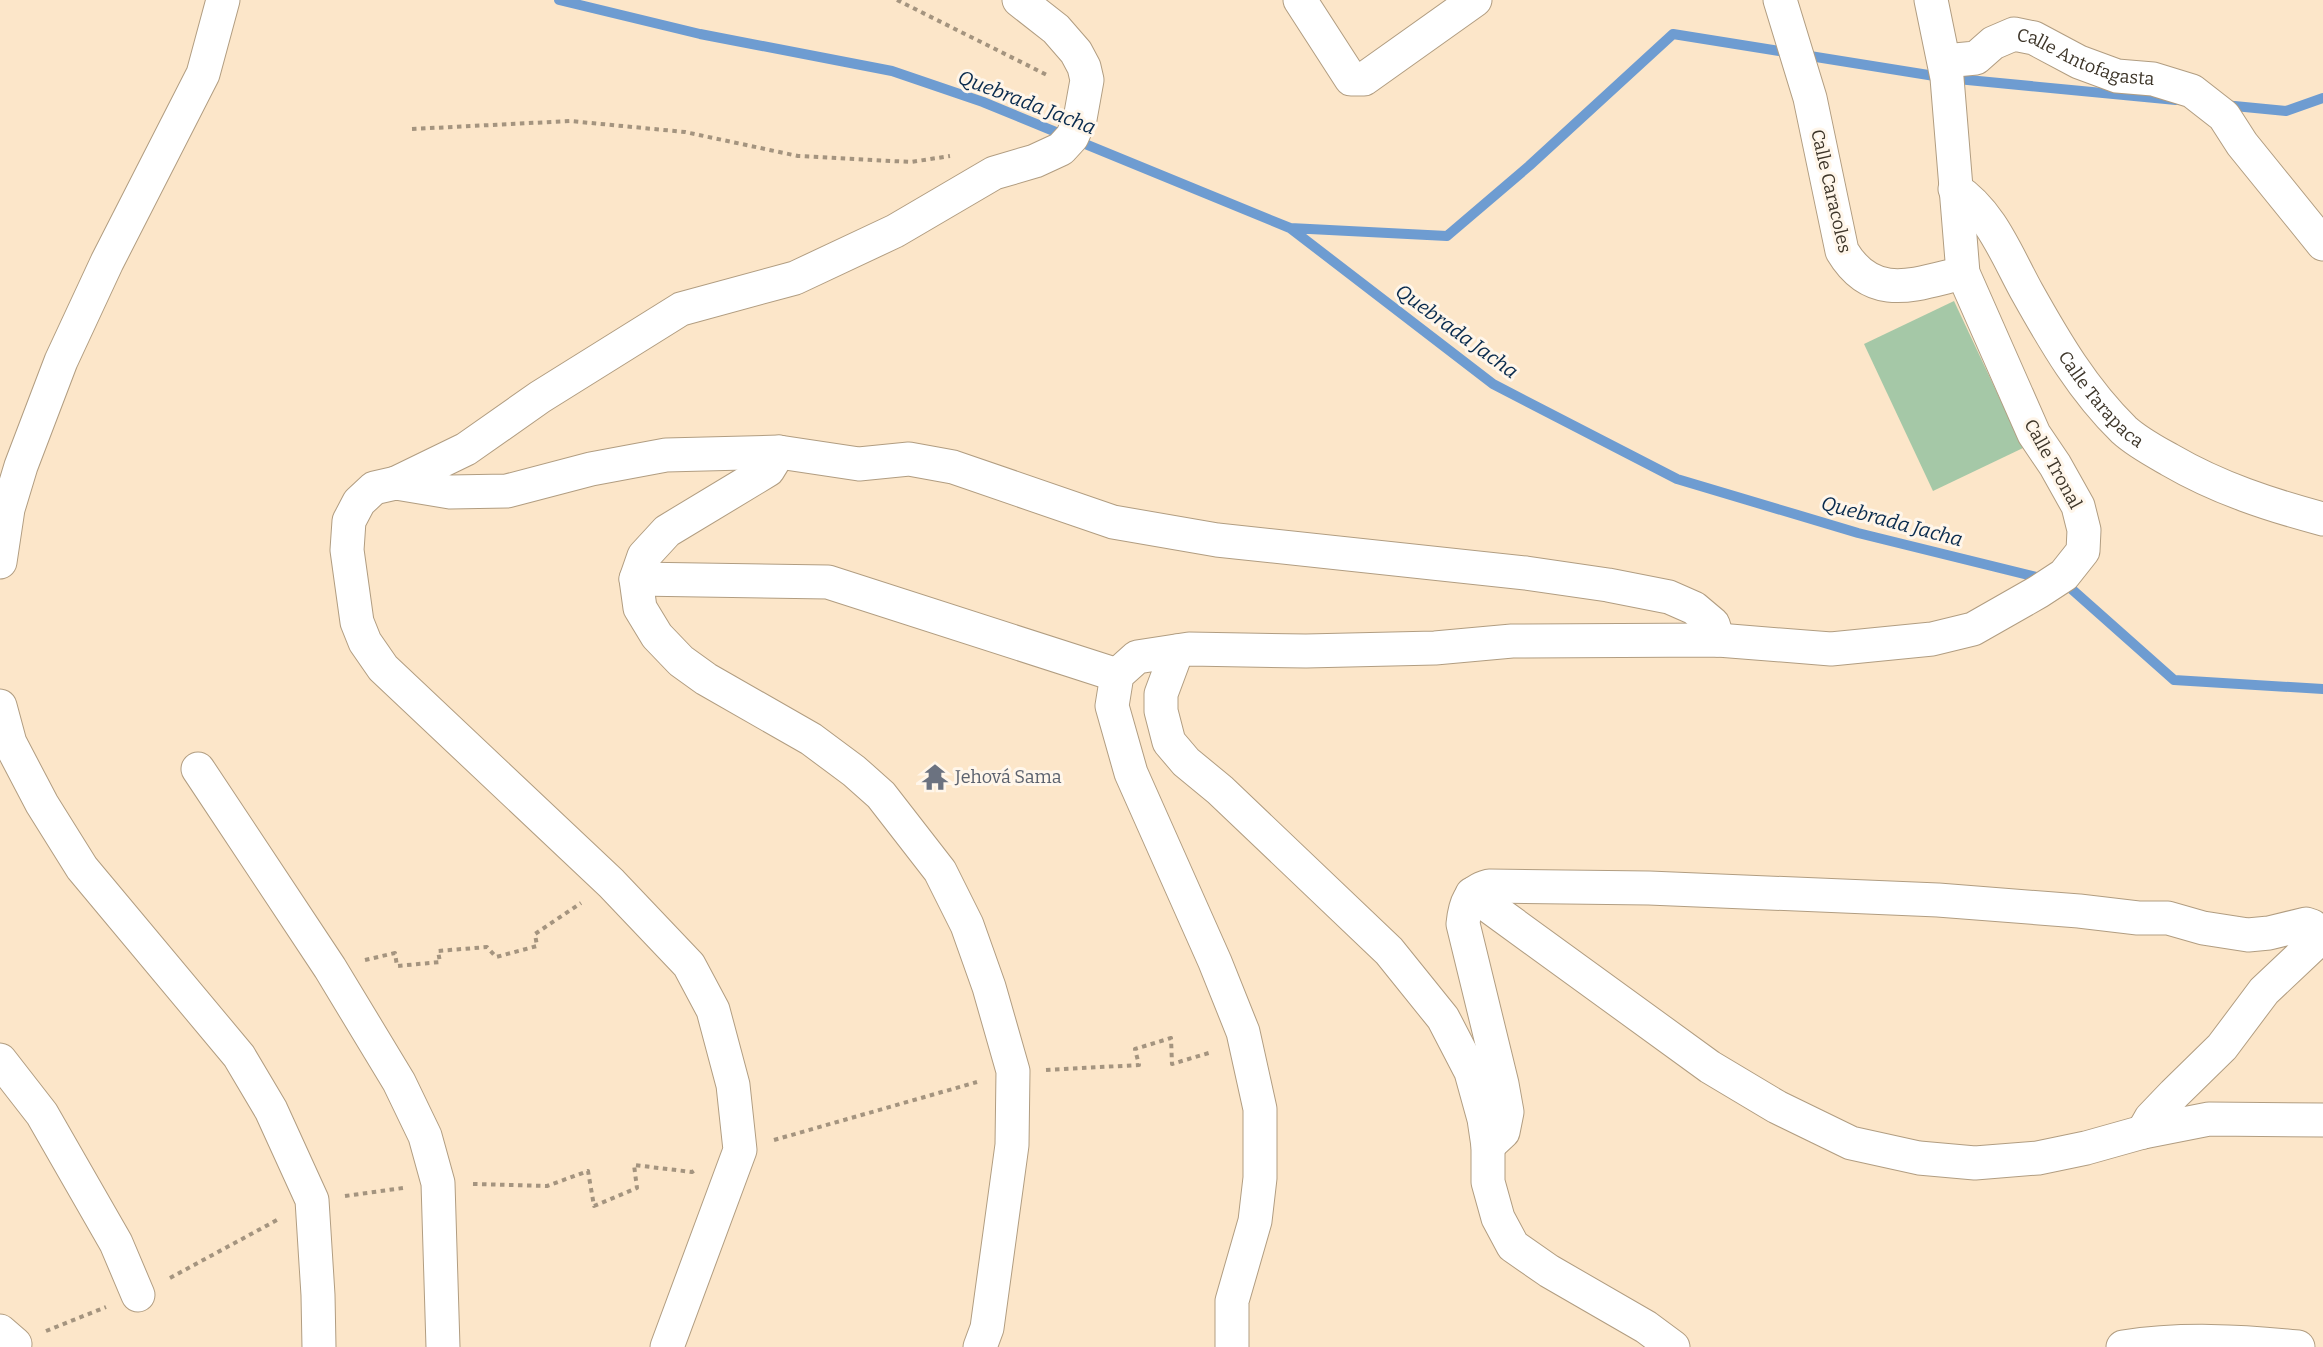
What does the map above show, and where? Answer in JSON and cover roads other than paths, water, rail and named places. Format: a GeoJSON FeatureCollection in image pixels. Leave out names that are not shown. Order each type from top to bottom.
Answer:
{"type":"FeatureCollection","features":[{"type":"Feature","properties":{"kind":"street"},"geometry":{"type":"LineString","coordinates":[[0,557],[8,509],[21,466],[61,361],[107,262],[203,74],[223,0]]}},
{"type":"Feature","properties":{"kind":"street"},"geometry":{"type":"LineString","coordinates":[[666,1347],[740,1150],[733,1085],[713,1010],[689,965],[611,883],[383,668],[365,642],[357,622],[347,550],[349,521],[359,502],[374,488],[396,483],[466,449],[540,397],[681,309],[805,273],[895,231],[994,173],[1035,161],[1061,149],[1072,137],[1080,119],[1086,95],[1087,80],[1084,67],[1076,52],[1056,29],[1019,0]]}},
{"type":"Feature","properties":{"kind":"street"},"geometry":{"type":"LineString","coordinates":[[1300,0],[1351,79],[1364,79],[1475,0]]}},
{"type":"Feature","properties":{"kind":"street","name":"Calle Caracoles"},"geometry":{"type":"LineString","coordinates":[[1780,0],[1810,98],[1842,250],[1851,265],[1864,277],[1887,286],[1900,287],[1964,273]]}},
{"type":"Feature","properties":{"kind":"street","name":"Calle Tronal"},"geometry":{"type":"LineString","coordinates":[[1117,675],[1137,657],[1189,649],[1306,651],[1436,648],[1512,641],[1718,640],[1831,649],[1932,639],[1973,629],[2064,575],[2083,550],[2084,530],[2078,506],[2034,434],[1964,273],[1945,61],[1931,0]]}},
{"type":"Feature","properties":{"kind":"street","name":"Calle Antofagasta"},"geometry":{"type":"LineString","coordinates":[[1945,61],[1976,58],[1993,43],[2014,34],[2034,38],[2079,62],[2117,76],[2153,79],[2192,91],[2224,116],[2242,144],[2323,243]]}},
{"type":"Feature","properties":{"kind":"street","name":"Calle Tarapaca"},"geometry":{"type":"LineString","coordinates":[[1955,189],[1974,202],[1988,219],[2067,362],[2095,398],[2126,431],[2151,449],[2193,473],[2257,501],[2323,519]]}},
{"type":"Feature","properties":{"kind":"street"},"geometry":{"type":"LineString","coordinates":[[396,483],[450,492],[507,491],[591,469],[666,455],[779,452],[859,464],[909,459],[953,466],[1113,522],[1217,540],[1526,573],[1669,597],[1694,608],[1713,624],[1718,640]]}},
{"type":"Feature","properties":{"kind":"street"},"geometry":{"type":"LineString","coordinates":[[779,452],[768,470],[667,531],[644,556],[636,579],[640,608],[657,636],[681,660],[706,679],[811,739],[854,771],[881,795],[902,819],[940,871],[967,925],[989,987],[1012,1071],[1012,1145],[987,1328],[980,1347]]}},
{"type":"Feature","properties":{"kind":"street"},"geometry":{"type":"LineString","coordinates":[[636,579],[828,582],[1117,675],[1112,706],[1131,773],[1215,962],[1243,1032],[1260,1109],[1260,1178],[1256,1221],[1232,1301],[1233,1347]]}},
{"type":"Feature","properties":{"kind":"street"},"geometry":{"type":"LineString","coordinates":[[1177,651],[1161,694],[1161,711],[1169,742],[1186,762],[1220,790],[1389,951],[1443,1018],[1471,1072],[1484,1119],[1488,1146],[1488,1182],[1498,1218],[1513,1246],[1549,1271],[1646,1327],[1673,1347]]}},
{"type":"Feature","properties":{"kind":"street"},"geometry":{"type":"LineString","coordinates":[[0,706],[10,743],[42,804],[82,868],[239,1056],[271,1110],[312,1200],[319,1347]]}},
{"type":"Feature","properties":{"kind":"street"},"geometry":{"type":"LineString","coordinates":[[198,769],[330,968],[399,1082],[425,1136],[438,1183],[443,1347]]}},
{"type":"Feature","properties":{"kind":"street"},"geometry":{"type":"LineString","coordinates":[[1488,1146],[1503,1132],[1507,1112],[1463,924],[1464,910],[1472,894],[1478,889],[1489,886],[1649,888],[1927,900],[2079,911],[2138,918],[2168,918],[2203,928],[2248,935],[2269,933],[2306,924],[2312,926],[2317,935],[2316,942],[2264,991],[2222,1047],[2151,1118],[2143,1132]]}},
{"type":"Feature","properties":{"kind":"street"},"geometry":{"type":"LineString","coordinates":[[1472,894],[1710,1067],[1777,1107],[1851,1143],[1919,1158],[1976,1163],[2038,1158],[2086,1148],[2143,1132],[2209,1119],[2323,1120]]}},
{"type":"Feature","properties":{"kind":"street"},"geometry":{"type":"LineString","coordinates":[[0,1060],[48,1124],[117,1243],[138,1295]]}},
{"type":"Feature","properties":{"kind":"street"},"geometry":{"type":"LineString","coordinates":[[2123,1347],[2158,1342],[2260,1343],[2298,1347]]}},
{"type":"Feature","properties":{"kind":"waterway","name":"Quebrada Jacha"},"geometry":{"type":"LineString","coordinates":[[559,0],[700,34],[892,71],[983,102],[1290,228],[1493,384],[1677,479],[1858,533],[2045,579]]}},
{"type":"Feature","properties":{"kind":"waterway"},"geometry":{"type":"LineString","coordinates":[[1290,228],[1447,236],[1529,166],[1673,34],[1947,78],[2176,100]]}},
{"type":"Feature","properties":{"kind":"waterway"},"geometry":{"type":"LineString","coordinates":[[2224,105],[2286,111],[2323,98]]}},
{"type":"Feature","properties":{"kind":"waterway","name":"Quebrada Jacha"},"geometry":{"type":"LineString","coordinates":[[2060,583],[2067,585],[2174,680],[2323,689]]}},
{"type":"Feature","properties":{"kind":"place","name":"Jehová Sama"},"geometry":{"type":"Point","coordinates":[935,777]}}]}
